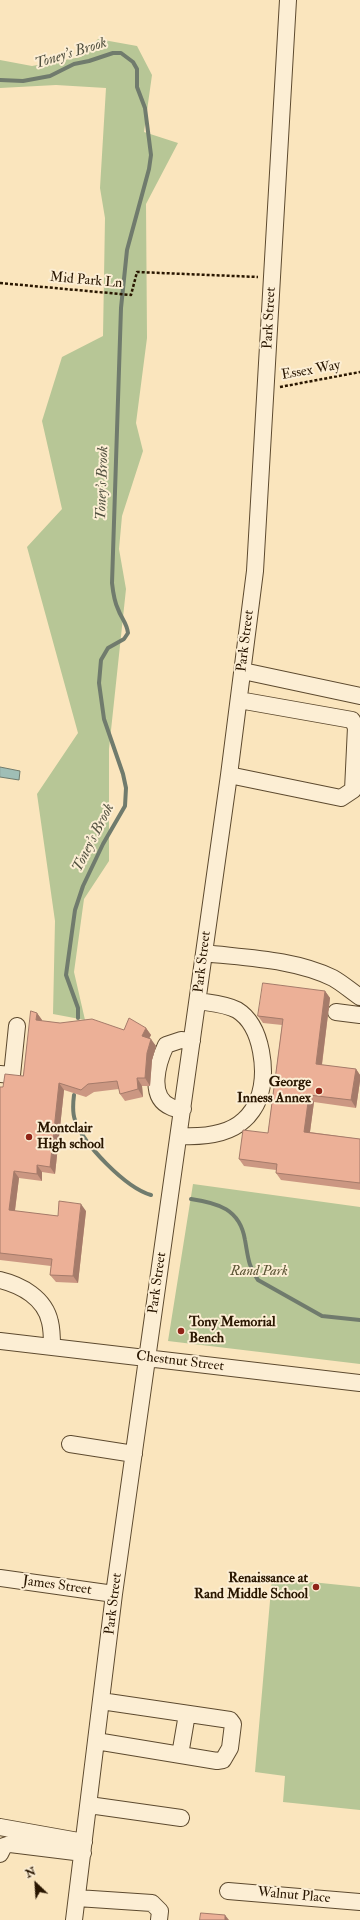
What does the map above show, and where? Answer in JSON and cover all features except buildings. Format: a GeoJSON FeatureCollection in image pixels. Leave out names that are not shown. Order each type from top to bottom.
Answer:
{"type":"FeatureCollection","features":[{"type":"Feature","properties":{"kind":"street","name":"Park Street"},"geometry":{"type":"LineString","coordinates":[[74,1920],[114,1594],[180,1136],[255,571],[288,0]]}},
{"type":"Feature","properties":{"kind":"street"},"geometry":{"type":"LineString","coordinates":[[242,671],[360,696]]}},
{"type":"Feature","properties":{"kind":"street"},"geometry":{"type":"LineString","coordinates":[[229,775],[341,798],[353,790],[356,727],[352,720],[239,700]]}},
{"type":"Feature","properties":{"kind":"street"},"geometry":{"type":"LineString","coordinates":[[204,953],[274,961],[303,968],[332,978],[360,997]]}},
{"type":"Feature","properties":{"kind":"street"},"geometry":{"type":"LineString","coordinates":[[180,1136],[197,1137],[230,1129],[244,1120],[258,1102],[262,1087],[263,1060],[257,1038],[244,1015],[236,1009],[198,1001]]}},
{"type":"Feature","properties":{"kind":"street"},"geometry":{"type":"LineString","coordinates":[[336,1012],[360,1015]]}},
{"type":"Feature","properties":{"kind":"street"},"geometry":{"type":"LineString","coordinates":[[0,1074],[12,1075],[17,1026]]}},
{"type":"Feature","properties":{"kind":"street"},"geometry":{"type":"LineString","coordinates":[[183,1109],[171,1107],[164,1103],[159,1095],[156,1087],[158,1064],[166,1045],[181,1040],[192,1041]]}},
{"type":"Feature","properties":{"kind":"street"},"geometry":{"type":"LineString","coordinates":[[0,1280],[11,1283],[34,1295],[46,1311],[50,1321],[52,1347]]}},
{"type":"Feature","properties":{"kind":"street","name":"Chestnut Street"},"geometry":{"type":"LineString","coordinates":[[0,1340],[360,1383]]}},
{"type":"Feature","properties":{"kind":"street"},"geometry":{"type":"LineString","coordinates":[[70,1444],[134,1454]]}},
{"type":"Feature","properties":{"kind":"street","name":"James Street"},"geometry":{"type":"LineString","coordinates":[[0,1578],[114,1594]]}},
{"type":"Feature","properties":{"kind":"street"},"geometry":{"type":"LineString","coordinates":[[96,1741],[217,1761],[223,1760],[230,1748],[233,1724],[230,1720],[101,1701]]}},
{"type":"Feature","properties":{"kind":"street"},"geometry":{"type":"LineString","coordinates":[[180,1755],[187,1714]]}},
{"type":"Feature","properties":{"kind":"street"},"geometry":{"type":"LineString","coordinates":[[89,1805],[181,1818]]}},
{"type":"Feature","properties":{"kind":"street"},"geometry":{"type":"LineString","coordinates":[[0,1827],[83,1848]]}},
{"type":"Feature","properties":{"kind":"street"},"geometry":{"type":"LineString","coordinates":[[0,1854],[4,1846],[10,1844],[83,1848]]}},
{"type":"Feature","properties":{"kind":"street","name":"Walnut Place"},"geometry":{"type":"LineString","coordinates":[[228,1891],[360,1902]]}},
{"type":"Feature","properties":{"kind":"street"},"geometry":{"type":"LineString","coordinates":[[77,1898],[152,1903],[160,1911],[159,1920]]}},
{"type":"Feature","properties":{"kind":"path","name":"Mid Park Ln"},"geometry":{"type":"LineString","coordinates":[[0,283],[131,295],[137,272],[272,278]]}},
{"type":"Feature","properties":{"kind":"path","name":"Essex Way"},"geometry":{"type":"LineString","coordinates":[[266,390],[285,385],[360,372]]}},
{"type":"Feature","properties":{"kind":"green space"},"geometry":{"type":"Polygon","coordinates":[[[98,39],[137,46],[152,75],[144,132],[178,143],[146,204],[147,338],[136,423],[143,451],[122,516],[119,549],[126,589],[109,749],[109,861],[84,899],[74,972],[85,1020],[53,1014],[55,921],[37,794],[78,733],[27,547],[62,509],[42,421],[62,357],[103,336],[105,218],[100,188],[106,88],[56,85],[0,88],[0,60],[32,66],[81,57],[98,39]]]}},
{"type":"Feature","properties":{"kind":"green space","name":"Rand Park"},"geometry":{"type":"Polygon","coordinates":[[[193,1184],[360,1207],[360,1364],[168,1341],[193,1184]]]}},
{"type":"Feature","properties":{"kind":"green space"},"geometry":{"type":"Polygon","coordinates":[[[272,1578],[360,1587],[360,1810],[283,1802],[285,1776],[255,1772],[272,1578]]]}},
{"type":"Feature","properties":{"kind":"water"},"geometry":{"type":"Polygon","coordinates":[[[0,767],[20,771],[19,780],[0,777],[0,767]]]}},
{"type":"Feature","properties":{"kind":"waterway","name":"Toney's Brook"},"geometry":{"type":"LineString","coordinates":[[0,80],[23,81],[50,76],[74,64],[113,53],[121,53],[133,62],[137,69],[137,87],[145,108],[151,155],[149,169],[127,250],[121,308],[112,583],[116,603],[128,633],[124,639],[108,648],[101,660],[99,683],[104,719],[123,774],[126,788],[125,806],[103,844],[83,886],[75,910],[66,975],[78,1008],[78,1018]]}},
{"type":"Feature","properties":{"kind":"waterway","name":"Toney's Brook"},"geometry":{"type":"LineString","coordinates":[[74,1095],[74,1117],[87,1141],[118,1175],[141,1191],[151,1195]]}},
{"type":"Feature","properties":{"kind":"waterway","name":"Toney's Brook"},"geometry":{"type":"LineString","coordinates":[[191,1199],[219,1206],[233,1214],[242,1230],[250,1265],[258,1280],[322,1316],[360,1320]]}},
{"type":"Feature","properties":{"kind":"place","name":"George Inness Annex"},"geometry":{"type":"Point","coordinates":[319,1091]}},
{"type":"Feature","properties":{"kind":"place","name":"Montclair High school"},"geometry":{"type":"Point","coordinates":[29,1137]}},
{"type":"Feature","properties":{"kind":"place","name":"Tony Memorial Bench"},"geometry":{"type":"Point","coordinates":[181,1331]}},
{"type":"Feature","properties":{"kind":"place","name":"Renaissance at Rand Middle School"},"geometry":{"type":"Point","coordinates":[316,1587]}}]}
